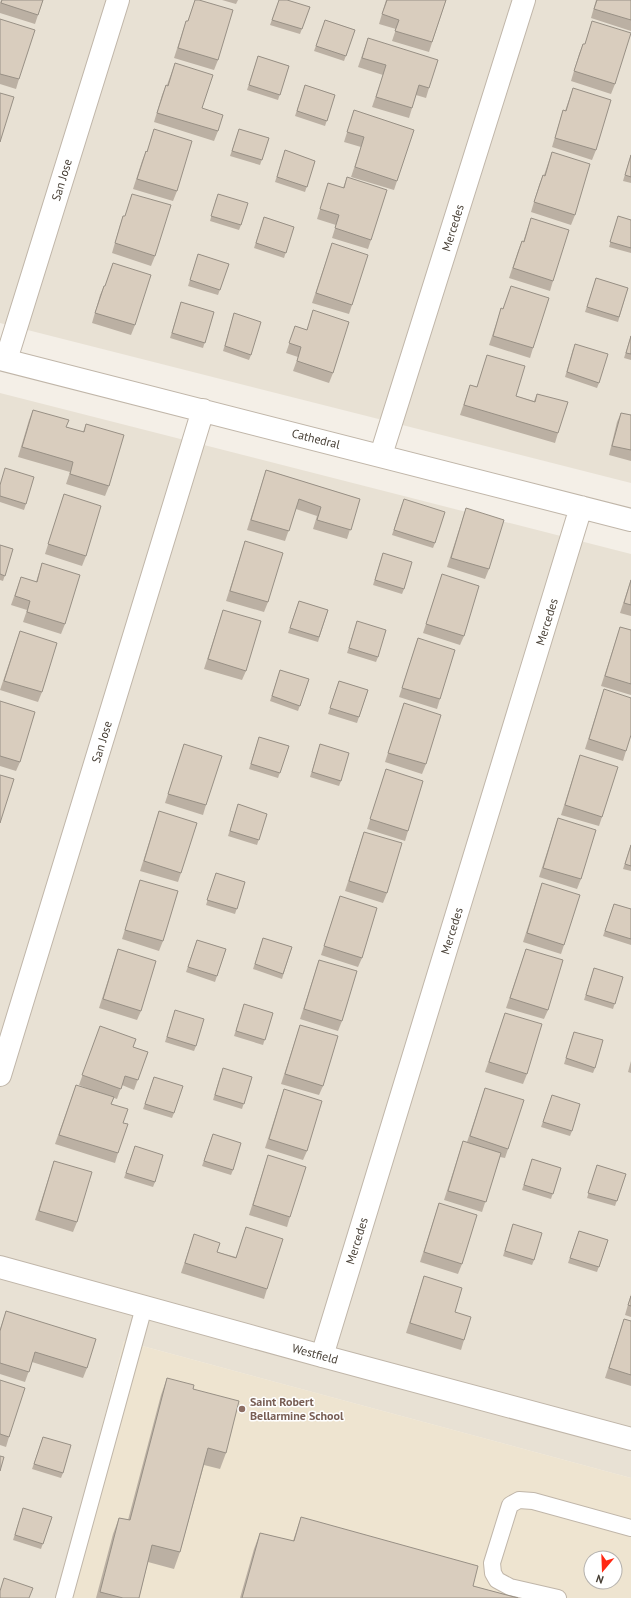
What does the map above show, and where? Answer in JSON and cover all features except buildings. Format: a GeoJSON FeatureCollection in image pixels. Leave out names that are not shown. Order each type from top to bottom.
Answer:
{"type":"FeatureCollection","features":[{"type":"Feature","properties":{"kind":"street","name":"San Jose"},"geometry":{"type":"LineString","coordinates":[[3,359],[118,0]]}},
{"type":"Feature","properties":{"kind":"street","name":"Mercedes"},"geometry":{"type":"LineString","coordinates":[[381,455],[524,0]]}},
{"type":"Feature","properties":{"kind":"street","name":"Cathedral"},"geometry":{"type":"LineString","coordinates":[[3,359],[631,520]]}},
{"type":"Feature","properties":{"kind":"street","name":"San Jose"},"geometry":{"type":"LineString","coordinates":[[0,1074],[203,410]]}},
{"type":"Feature","properties":{"kind":"street","name":"Mercedes"},"geometry":{"type":"LineString","coordinates":[[322,1356],[581,507]]}},
{"type":"Feature","properties":{"kind":"street","name":"Westfield"},"geometry":{"type":"LineString","coordinates":[[0,1267],[631,1439]]}},
{"type":"Feature","properties":{"kind":"lane"},"geometry":{"type":"LineString","coordinates":[[64,1598],[144,1307]]}},
{"type":"Feature","properties":{"kind":"lane"},"geometry":{"type":"LineString","coordinates":[[558,1598],[510,1587],[497,1580],[493,1573],[492,1563],[510,1506],[519,1500],[533,1501],[631,1528]]}},
{"type":"Feature","properties":{"kind":"shaded area"},"geometry":{"type":"Polygon","coordinates":[[[0,0],[631,0],[631,483],[0,323],[0,0]]]}},
{"type":"Feature","properties":{"kind":"shaded area"},"geometry":{"type":"Polygon","coordinates":[[[0,393],[631,554],[631,1478],[124,1341],[58,1598],[0,1598],[0,393]]]}},
{"type":"Feature","properties":{"kind":"shaded area","name":"Saint Robert Bellarmine School"},"geometry":{"type":"Polygon","coordinates":[[[124,1341],[631,1478],[631,1598],[58,1598],[124,1341]]]}},
{"type":"Feature","properties":{"kind":"place","name":"Saint Robert Bellarmine School"},"geometry":{"type":"Point","coordinates":[242,1409]}}]}
